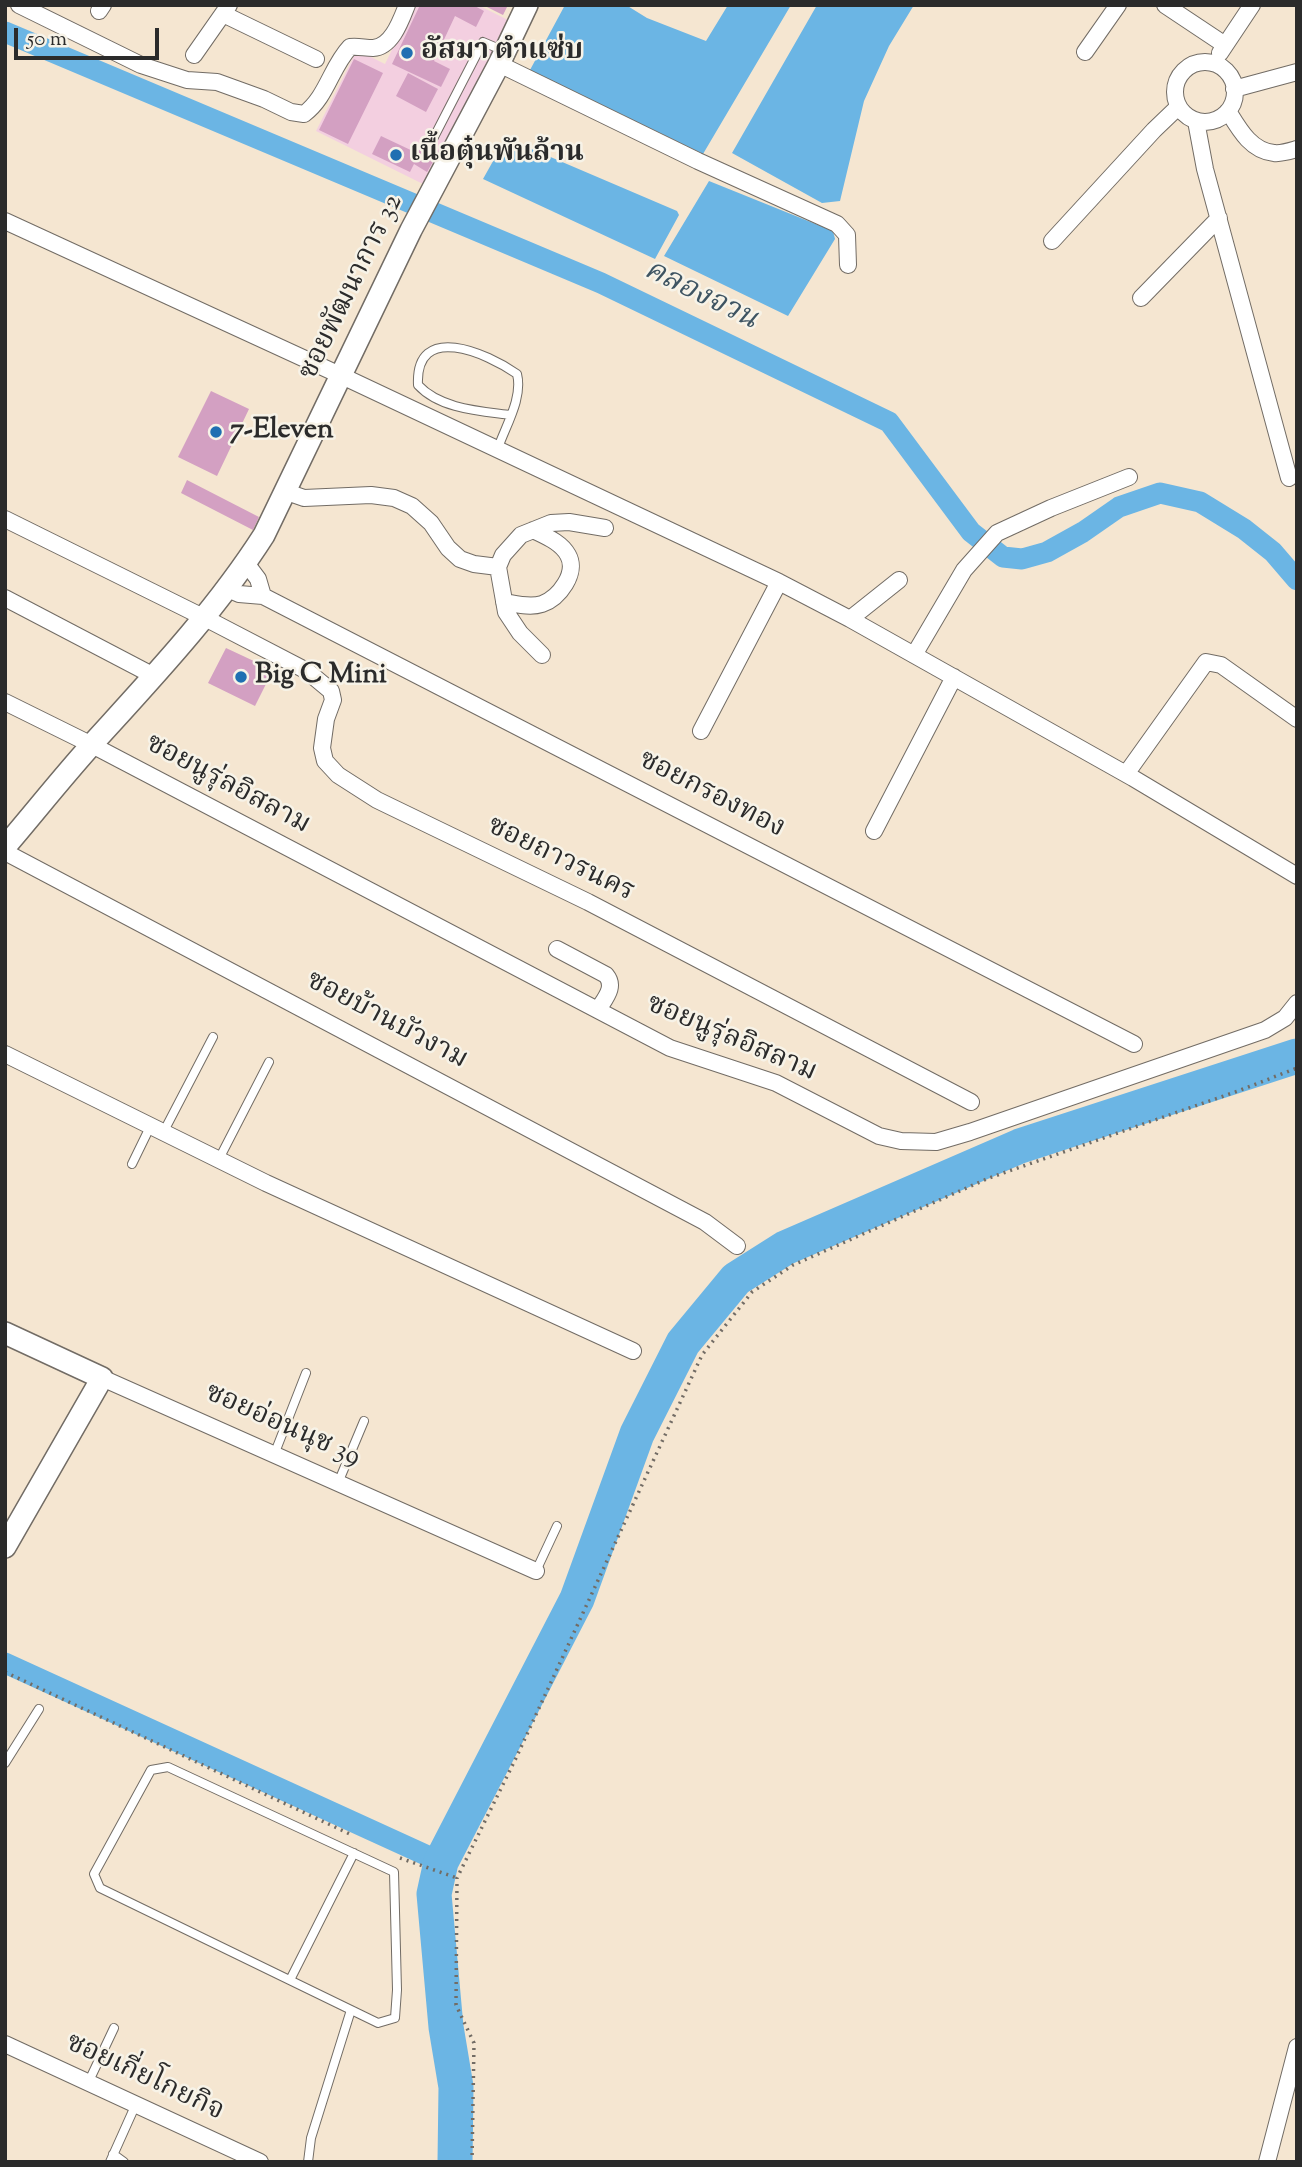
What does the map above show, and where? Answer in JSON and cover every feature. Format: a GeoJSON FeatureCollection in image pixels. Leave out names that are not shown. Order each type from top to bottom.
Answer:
{"type":"FeatureCollection","features":[{"type":"Feature","properties":{"kind":"street"},"geometry":{"type":"LineString","coordinates":[[19,5],[141,65],[187,80],[217,82],[291,112],[303,114],[320,97],[341,56],[350,47],[376,48],[388,41],[407,5]]}},
{"type":"Feature","properties":{"kind":"street","name":"ซอยพัฒนาการ 32"},"geometry":{"type":"LineString","coordinates":[[5,849],[92,745],[205,618],[264,534],[411,230],[527,5]]}},
{"type":"Feature","properties":{"kind":"street"},"geometry":{"type":"LineString","coordinates":[[1086,52],[1118,5]]}},
{"type":"Feature","properties":{"kind":"street"},"geometry":{"type":"LineString","coordinates":[[1165,5],[1225,45]]}},
{"type":"Feature","properties":{"kind":"street"},"geometry":{"type":"LineString","coordinates":[[1213,64],[1252,5]]}},
{"type":"Feature","properties":{"kind":"street"},"geometry":{"type":"LineString","coordinates":[[194,55],[226,10],[316,59]]}},
{"type":"Feature","properties":{"kind":"street"},"geometry":{"type":"LineString","coordinates":[[502,58],[698,161],[837,224],[847,236],[848,265]]}},
{"type":"Feature","properties":{"kind":"street"},"geometry":{"type":"LineString","coordinates":[[1201,62],[1213,64],[1224,69],[1231,78],[1233,101],[1228,111],[1219,119],[1196,121],[1186,116],[1178,107],[1176,84],[1181,74],[1190,66],[1201,62]]}},
{"type":"Feature","properties":{"kind":"street"},"geometry":{"type":"LineString","coordinates":[[1234,89],[1297,72]]}},
{"type":"Feature","properties":{"kind":"street"},"geometry":{"type":"LineString","coordinates":[[1052,241],[1178,107]]}},
{"type":"Feature","properties":{"kind":"street"},"geometry":{"type":"LineString","coordinates":[[1228,111],[1243,135],[1255,146],[1274,153],[1297,149]]}},
{"type":"Feature","properties":{"kind":"street"},"geometry":{"type":"LineString","coordinates":[[1196,121],[1205,169],[1289,478]]}},
{"type":"Feature","properties":{"kind":"street"},"geometry":{"type":"LineString","coordinates":[[1141,298],[1219,218]]}},
{"type":"Feature","properties":{"kind":"street"},"geometry":{"type":"LineString","coordinates":[[5,221],[779,582],[1126,774],[1297,876]]}},
{"type":"Feature","properties":{"kind":"street"},"geometry":{"type":"LineString","coordinates":[[914,655],[964,570],[997,533],[1129,477]]}},
{"type":"Feature","properties":{"kind":"street"},"geometry":{"type":"LineString","coordinates":[[284,491],[304,498],[371,495],[394,498],[412,506],[431,523],[448,548],[460,559],[498,568]]}},
{"type":"Feature","properties":{"kind":"street"},"geometry":{"type":"LineString","coordinates":[[5,519],[205,618]]}},
{"type":"Feature","properties":{"kind":"street"},"geometry":{"type":"LineString","coordinates":[[541,656],[512,623],[504,602],[498,568],[509,546],[522,535],[551,523],[569,522],[606,528]]}},
{"type":"Feature","properties":{"kind":"street"},"geometry":{"type":"LineString","coordinates":[[504,602],[527,606],[542,604],[561,591],[570,572],[568,555],[561,547],[533,530]]}},
{"type":"Feature","properties":{"kind":"street"},"geometry":{"type":"LineString","coordinates":[[246,563],[258,579],[263,596]]}},
{"type":"Feature","properties":{"kind":"street"},"geometry":{"type":"LineString","coordinates":[[850,619],[899,580]]}},
{"type":"Feature","properties":{"kind":"street"},"geometry":{"type":"LineString","coordinates":[[701,731],[779,582]]}},
{"type":"Feature","properties":{"kind":"street","name":"ซอยกรองทอง"},"geometry":{"type":"LineString","coordinates":[[225,588],[239,594],[263,596],[1134,1044]]}},
{"type":"Feature","properties":{"kind":"street"},"geometry":{"type":"LineString","coordinates":[[5,598],[154,676]]}},
{"type":"Feature","properties":{"kind":"street","name":"ซอยถาวรนคร"},"geometry":{"type":"LineString","coordinates":[[205,618],[307,671],[331,691],[333,700],[326,719],[322,748],[325,761],[347,781],[377,800],[588,902],[971,1102]]}},
{"type":"Feature","properties":{"kind":"street"},"geometry":{"type":"LineString","coordinates":[[1126,774],[1206,662],[1221,665],[1297,719]]}},
{"type":"Feature","properties":{"kind":"street"},"geometry":{"type":"LineString","coordinates":[[874,831],[954,677]]}},
{"type":"Feature","properties":{"kind":"street","name":"ซอยนูรุ่ลอิสลาม"},"geometry":{"type":"LineString","coordinates":[[5,702],[670,1048],[776,1083],[878,1136],[901,1141],[936,1142],[971,1132],[1265,1030],[1285,1018],[1297,1003]]}},
{"type":"Feature","properties":{"kind":"street","name":"ซอยบ้านบัวงาม"},"geometry":{"type":"LineString","coordinates":[[5,849],[705,1222],[737,1246]]}},
{"type":"Feature","properties":{"kind":"street"},"geometry":{"type":"LineString","coordinates":[[557,949],[606,975],[611,981],[611,987],[598,1010]]}},
{"type":"Feature","properties":{"kind":"street"},"geometry":{"type":"LineString","coordinates":[[5,1054],[352,1223],[633,1350]]}},
{"type":"Feature","properties":{"kind":"street","name":"ซอยอ่อนนุช 39"},"geometry":{"type":"LineString","coordinates":[[5,1333],[536,1571]]}},
{"type":"Feature","properties":{"kind":"street"},"geometry":{"type":"LineString","coordinates":[[5,1547],[102,1378]]}},
{"type":"Feature","properties":{"kind":"street","name":"ซอยเกี่ยโกยกิจ"},"geometry":{"type":"LineString","coordinates":[[5,2044],[260,2162]]}},
{"type":"Feature","properties":{"kind":"street"},"geometry":{"type":"LineString","coordinates":[[1267,2162],[1297,2047]]}},
{"type":"Feature","properties":{"kind":"lane"},"geometry":{"type":"LineString","coordinates":[[433,139],[483,42],[502,58]]}},
{"type":"Feature","properties":{"kind":"lane"},"geometry":{"type":"LineString","coordinates":[[498,449],[520,387],[517,374],[482,355],[451,347],[435,348],[425,356],[417,370],[418,385],[426,394],[474,410],[510,415]]}},
{"type":"Feature","properties":{"kind":"lane"},"geometry":{"type":"LineString","coordinates":[[132,1164],[213,1037]]}},
{"type":"Feature","properties":{"kind":"lane"},"geometry":{"type":"LineString","coordinates":[[219,1159],[269,1062]]}},
{"type":"Feature","properties":{"kind":"lane"},"geometry":{"type":"LineString","coordinates":[[274,1455],[306,1373]]}},
{"type":"Feature","properties":{"kind":"lane"},"geometry":{"type":"LineString","coordinates":[[338,1483],[365,1421]]}},
{"type":"Feature","properties":{"kind":"lane"},"geometry":{"type":"LineString","coordinates":[[536,1571],[557,1526]]}},
{"type":"Feature","properties":{"kind":"lane"},"geometry":{"type":"LineString","coordinates":[[5,1763],[39,1709]]}},
{"type":"Feature","properties":{"kind":"lane"},"geometry":{"type":"LineString","coordinates":[[168,1767],[354,1853],[394,1872],[397,1990],[394,2018],[378,2023],[100,1888],[94,1874],[151,1770],[168,1767]]}},
{"type":"Feature","properties":{"kind":"lane"},"geometry":{"type":"LineString","coordinates":[[290,1980],[354,1853]]}},
{"type":"Feature","properties":{"kind":"lane"},"geometry":{"type":"LineString","coordinates":[[308,2162],[312,2138],[351,2010]]}},
{"type":"Feature","properties":{"kind":"lane"},"geometry":{"type":"LineString","coordinates":[[89,2081],[114,2028]]}},
{"type":"Feature","properties":{"kind":"lane"},"geometry":{"type":"LineString","coordinates":[[124,2162],[111,2158],[136,2104]]}},
{"type":"Feature","properties":{"kind":"path"},"geometry":{"type":"LineString","coordinates":[[472,2162],[474,2043],[456,2005],[457,1878],[516,1758],[702,1355],[752,1292],[793,1265],[989,1178],[1297,1068]]}},
{"type":"Feature","properties":{"kind":"path"},"geometry":{"type":"LineString","coordinates":[[5,1672],[362,1840]]}},
{"type":"Feature","properties":{"kind":"path"},"geometry":{"type":"LineString","coordinates":[[399,1858],[457,1878]]}},
{"type":"Feature","properties":{"kind":"shaded area"},"geometry":{"type":"Polygon","coordinates":[[[414,5],[478,5],[510,21],[427,186],[316,131],[357,50],[385,64],[414,5]]]}},
{"type":"Feature","properties":{"kind":"water"},"geometry":{"type":"Polygon","coordinates":[[[565,5],[626,5],[647,18],[706,41],[728,5],[791,5],[703,154],[530,70],[565,5]]]}},
{"type":"Feature","properties":{"kind":"water"},"geometry":{"type":"Polygon","coordinates":[[[817,5],[914,5],[889,46],[864,101],[840,201],[822,203],[732,153],[817,5]]]}},
{"type":"Feature","properties":{"kind":"water"},"geometry":{"type":"Polygon","coordinates":[[[506,138],[677,211],[679,215],[655,259],[483,179],[506,138]]]}},
{"type":"Feature","properties":{"kind":"water"},"geometry":{"type":"Polygon","coordinates":[[[709,181],[833,231],[835,239],[788,316],[664,256],[709,181]]]}},
{"type":"Feature","properties":{"kind":"building"},"geometry":{"type":"Polygon","coordinates":[[[420,5],[473,5],[484,11],[476,27],[455,16],[434,61],[450,69],[441,87],[392,64],[420,5]]]}},
{"type":"Feature","properties":{"kind":"building"},"geometry":{"type":"Polygon","coordinates":[[[483,5],[508,5],[503,15],[483,5]]]}},
{"type":"Feature","properties":{"kind":"building"},"geometry":{"type":"Polygon","coordinates":[[[354,59],[383,73],[348,144],[319,130],[354,59]]]}},
{"type":"Feature","properties":{"kind":"building"},"geometry":{"type":"Polygon","coordinates":[[[408,73],[438,89],[426,112],[396,96],[408,73]]]}},
{"type":"Feature","properties":{"kind":"building"},"geometry":{"type":"Polygon","coordinates":[[[381,136],[417,153],[424,142],[439,151],[427,172],[414,164],[410,172],[372,154],[381,136]]]}},
{"type":"Feature","properties":{"kind":"building"},"geometry":{"type":"Polygon","coordinates":[[[211,391],[249,409],[217,476],[178,457],[211,391]]]}},
{"type":"Feature","properties":{"kind":"building"},"geometry":{"type":"Polygon","coordinates":[[[187,480],[259,517],[253,530],[181,493],[187,480]]]}},
{"type":"Feature","properties":{"kind":"building","name":"Big C Mini"},"geometry":{"type":"Polygon","coordinates":[[[226,648],[273,670],[255,706],[208,683],[226,648]]]}},
{"type":"Feature","properties":{"kind":"waterway","name":"คลองจวน"},"geometry":{"type":"LineString","coordinates":[[5,32],[601,283],[889,422],[971,532],[1003,557],[1022,559],[1047,552],[1083,532],[1119,507],[1160,493],[1200,502],[1244,529],[1273,552],[1297,580]]}},
{"type":"Feature","properties":{"kind":"waterway"},"geometry":{"type":"LineString","coordinates":[[455,2162],[456,2087],[446,2027],[434,1894],[441,1862],[577,1599],[637,1434],[683,1343],[736,1279],[785,1248],[1020,1146],[1297,1056]]}},
{"type":"Feature","properties":{"kind":"waterway"},"geometry":{"type":"LineString","coordinates":[[5,1663],[441,1862]]}},
{"type":"Feature","properties":{"kind":"place","name":"อัสมา ตำแซ่บ"},"geometry":{"type":"Point","coordinates":[407,53]}},
{"type":"Feature","properties":{"kind":"place","name":"เนื้อตุ๋นพันล้าน"},"geometry":{"type":"Point","coordinates":[396,155]}},
{"type":"Feature","properties":{"kind":"place","name":"7-Eleven"},"geometry":{"type":"Point","coordinates":[216,432]}},
{"type":"Feature","properties":{"kind":"place","name":"Big C Mini"},"geometry":{"type":"Point","coordinates":[241,677]}}]}
